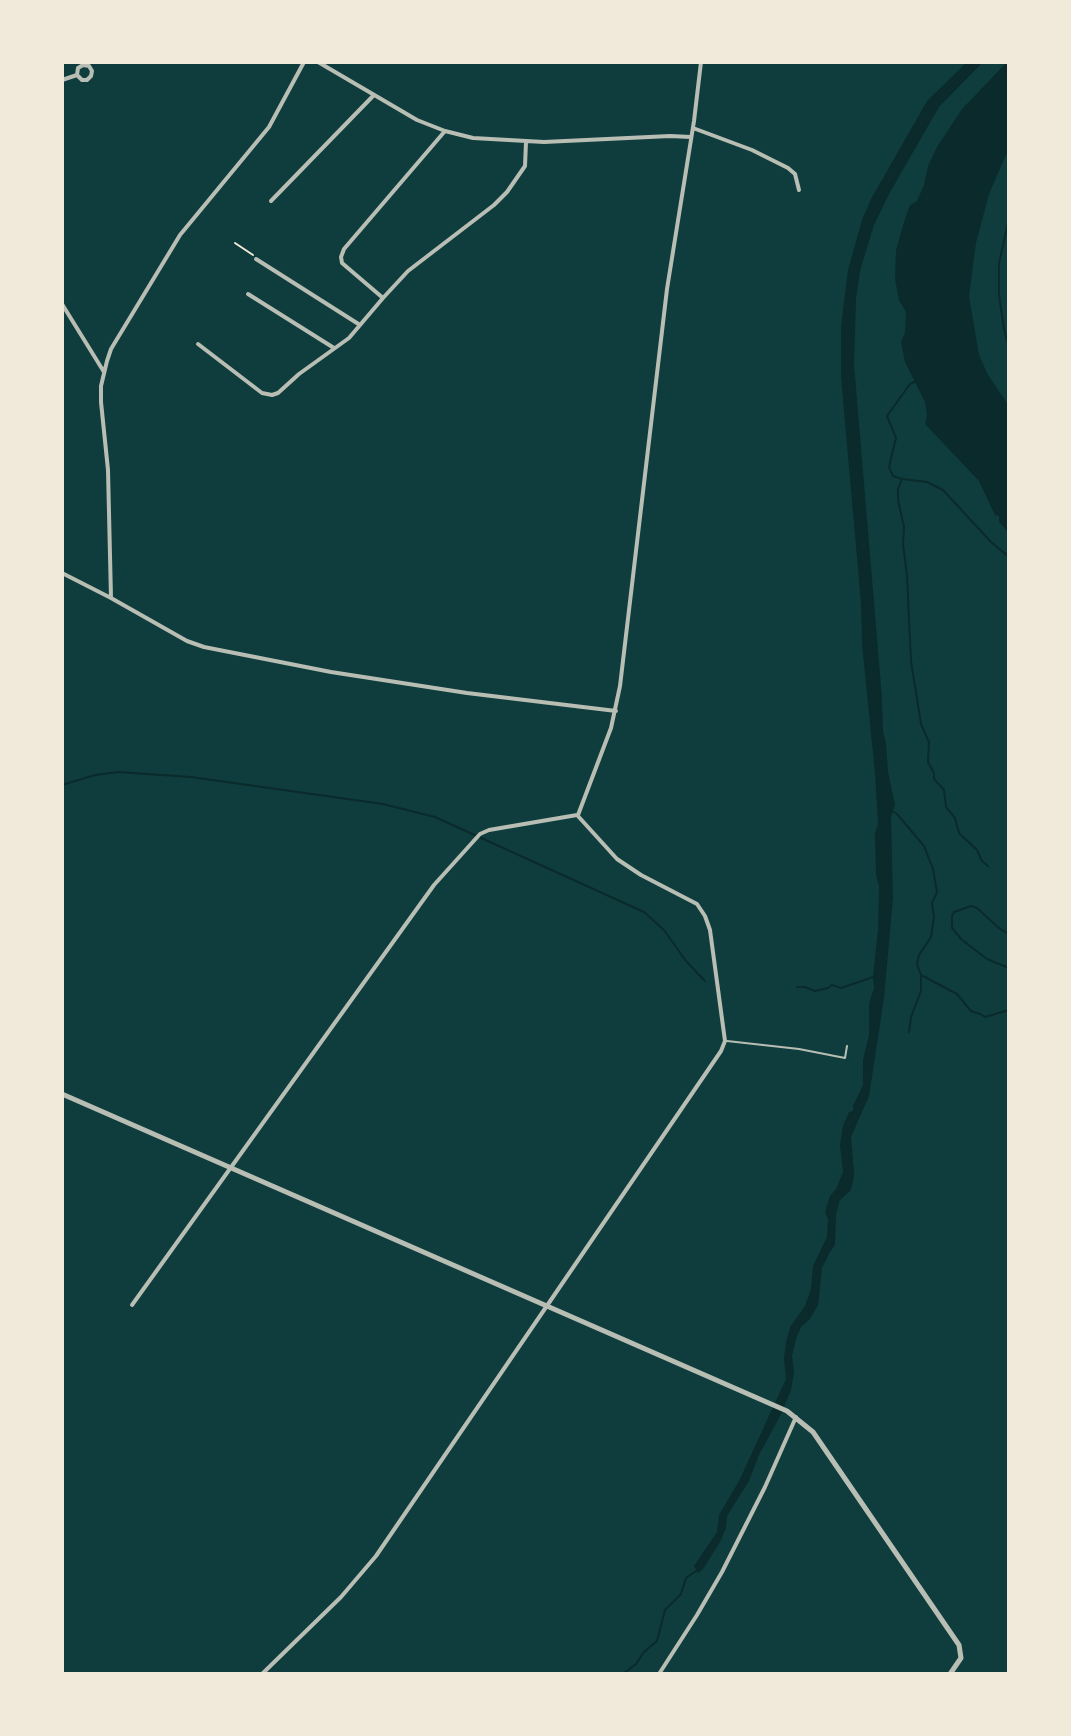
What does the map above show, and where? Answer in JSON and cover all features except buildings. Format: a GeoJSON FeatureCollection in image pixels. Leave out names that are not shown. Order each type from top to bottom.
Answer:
{"type":"FeatureCollection","features":[{"type":"Feature","properties":{"kind":"street"},"geometry":{"type":"LineString","coordinates":[[111,598],[107,451],[101,402],[104,372],[111,349],[180,235],[269,127],[304,62]]}},
{"type":"Feature","properties":{"kind":"street"},"geometry":{"type":"LineString","coordinates":[[318,62],[417,120],[473,138],[526,142],[691,137]]}},
{"type":"Feature","properties":{"kind":"street"},"geometry":{"type":"LineString","coordinates":[[577,815],[616,711],[667,289],[701,62]]}},
{"type":"Feature","properties":{"kind":"street"},"geometry":{"type":"LineString","coordinates":[[62,80],[77,75]]}},
{"type":"Feature","properties":{"kind":"street"},"geometry":{"type":"LineString","coordinates":[[271,201],[373,96]]}},
{"type":"Feature","properties":{"kind":"street"},"geometry":{"type":"LineString","coordinates":[[693,128],[752,150],[788,168],[795,174],[799,190]]}},
{"type":"Feature","properties":{"kind":"street"},"geometry":{"type":"LineString","coordinates":[[383,298],[342,263],[341,257],[344,249],[445,131]]}},
{"type":"Feature","properties":{"kind":"street"},"geometry":{"type":"LineString","coordinates":[[198,344],[262,393],[278,393],[349,338],[408,271],[507,192],[525,166],[526,142]]}},
{"type":"Feature","properties":{"kind":"street"},"geometry":{"type":"LineString","coordinates":[[256,259],[360,325]]}},
{"type":"Feature","properties":{"kind":"street"},"geometry":{"type":"LineString","coordinates":[[248,294],[334,348]]}},
{"type":"Feature","properties":{"kind":"street"},"geometry":{"type":"LineString","coordinates":[[62,304],[104,372]]}},
{"type":"Feature","properties":{"kind":"street"},"geometry":{"type":"LineString","coordinates":[[62,573],[187,641],[204,647],[331,672],[616,711]]}},
{"type":"Feature","properties":{"kind":"street"},"geometry":{"type":"LineString","coordinates":[[132,1305],[434,885],[480,834],[577,815]]}},
{"type":"Feature","properties":{"kind":"street"},"geometry":{"type":"LineString","coordinates":[[262,1674],[341,1597],[376,1556],[725,1041],[710,930],[705,916],[697,904],[617,859],[577,815]]}},
{"type":"Feature","properties":{"kind":"street"},"geometry":{"type":"LineString","coordinates":[[62,1094],[787,1411],[813,1432],[959,1645],[961,1658],[950,1674]]}},
{"type":"Feature","properties":{"kind":"street"},"geometry":{"type":"LineString","coordinates":[[659,1674],[722,1572],[796,1417]]}},
{"type":"Feature","properties":{"kind":"lane"},"geometry":{"type":"LineString","coordinates":[[725,1041],[799,1049],[845,1058],[847,1046]]}},
{"type":"Feature","properties":{"kind":"path"},"geometry":{"type":"LineString","coordinates":[[235,243],[256,259]]}},
{"type":"Feature","properties":{"kind":"water"},"geometry":{"type":"Polygon","coordinates":[[[967,62],[983,62],[939,107],[889,194],[874,225],[860,271],[856,299],[854,364],[883,731],[895,805],[891,817],[893,898],[884,998],[869,1096],[851,1137],[853,1182],[850,1191],[840,1200],[836,1214],[835,1245],[822,1268],[818,1305],[796,1339],[791,1390],[749,1481],[727,1516],[720,1542],[698,1573],[694,1566],[717,1532],[719,1515],[739,1481],[786,1379],[786,1342],[790,1327],[805,1306],[811,1289],[813,1266],[827,1237],[828,1219],[825,1212],[843,1172],[840,1145],[843,1126],[849,1112],[853,1111],[863,1085],[863,1060],[869,1035],[869,1003],[874,988],[878,929],[875,833],[878,824],[841,377],[841,326],[848,270],[871,199],[927,101],[967,62]]]}},
{"type":"Feature","properties":{"kind":"water"},"geometry":{"type":"Polygon","coordinates":[[[1007,62],[1009,148],[989,194],[976,243],[969,296],[979,355],[1009,406],[1009,533],[999,522],[999,516],[995,515],[979,481],[925,424],[925,402],[905,362],[901,342],[905,333],[906,312],[899,300],[895,279],[896,250],[905,219],[910,205],[917,201],[937,147],[962,109],[1007,62]]]}},
{"type":"Feature","properties":{"kind":"waterway"},"geometry":{"type":"LineString","coordinates":[[1009,219],[999,263],[999,295],[1009,347]]}},
{"type":"Feature","properties":{"kind":"waterway"},"geometry":{"type":"LineString","coordinates":[[916,381],[910,384],[887,416],[896,438],[889,467],[893,476],[927,482],[943,490],[1009,557]]}},
{"type":"Feature","properties":{"kind":"waterway"},"geometry":{"type":"LineString","coordinates":[[902,479],[898,500],[904,527],[911,661],[921,724],[929,742],[928,762],[934,779],[944,790],[946,807],[955,818],[959,833],[988,866]]}},
{"type":"Feature","properties":{"kind":"waterway"},"geometry":{"type":"LineString","coordinates":[[62,785],[118,772],[191,777],[383,804],[435,817],[644,912],[664,930],[705,981]]}},
{"type":"Feature","properties":{"kind":"waterway"},"geometry":{"type":"LineString","coordinates":[[890,810],[924,846],[933,869],[937,892],[932,903],[934,917],[931,937],[917,964],[921,975],[957,994],[971,1011],[985,1017],[1009,1010]]}},
{"type":"Feature","properties":{"kind":"waterway"},"geometry":{"type":"LineString","coordinates":[[1009,934],[971,906],[954,912],[952,916],[952,928],[961,939],[987,959],[1009,968]]}},
{"type":"Feature","properties":{"kind":"waterway"},"geometry":{"type":"LineString","coordinates":[[797,987],[815,991],[832,985],[841,988],[876,976]]}},
{"type":"Feature","properties":{"kind":"waterway"},"geometry":{"type":"LineString","coordinates":[[909,1032],[921,991],[921,976]]}},
{"type":"Feature","properties":{"kind":"waterway"},"geometry":{"type":"LineString","coordinates":[[623,1674],[657,1641],[665,1610],[681,1594],[686,1578],[696,1571]]}}]}
